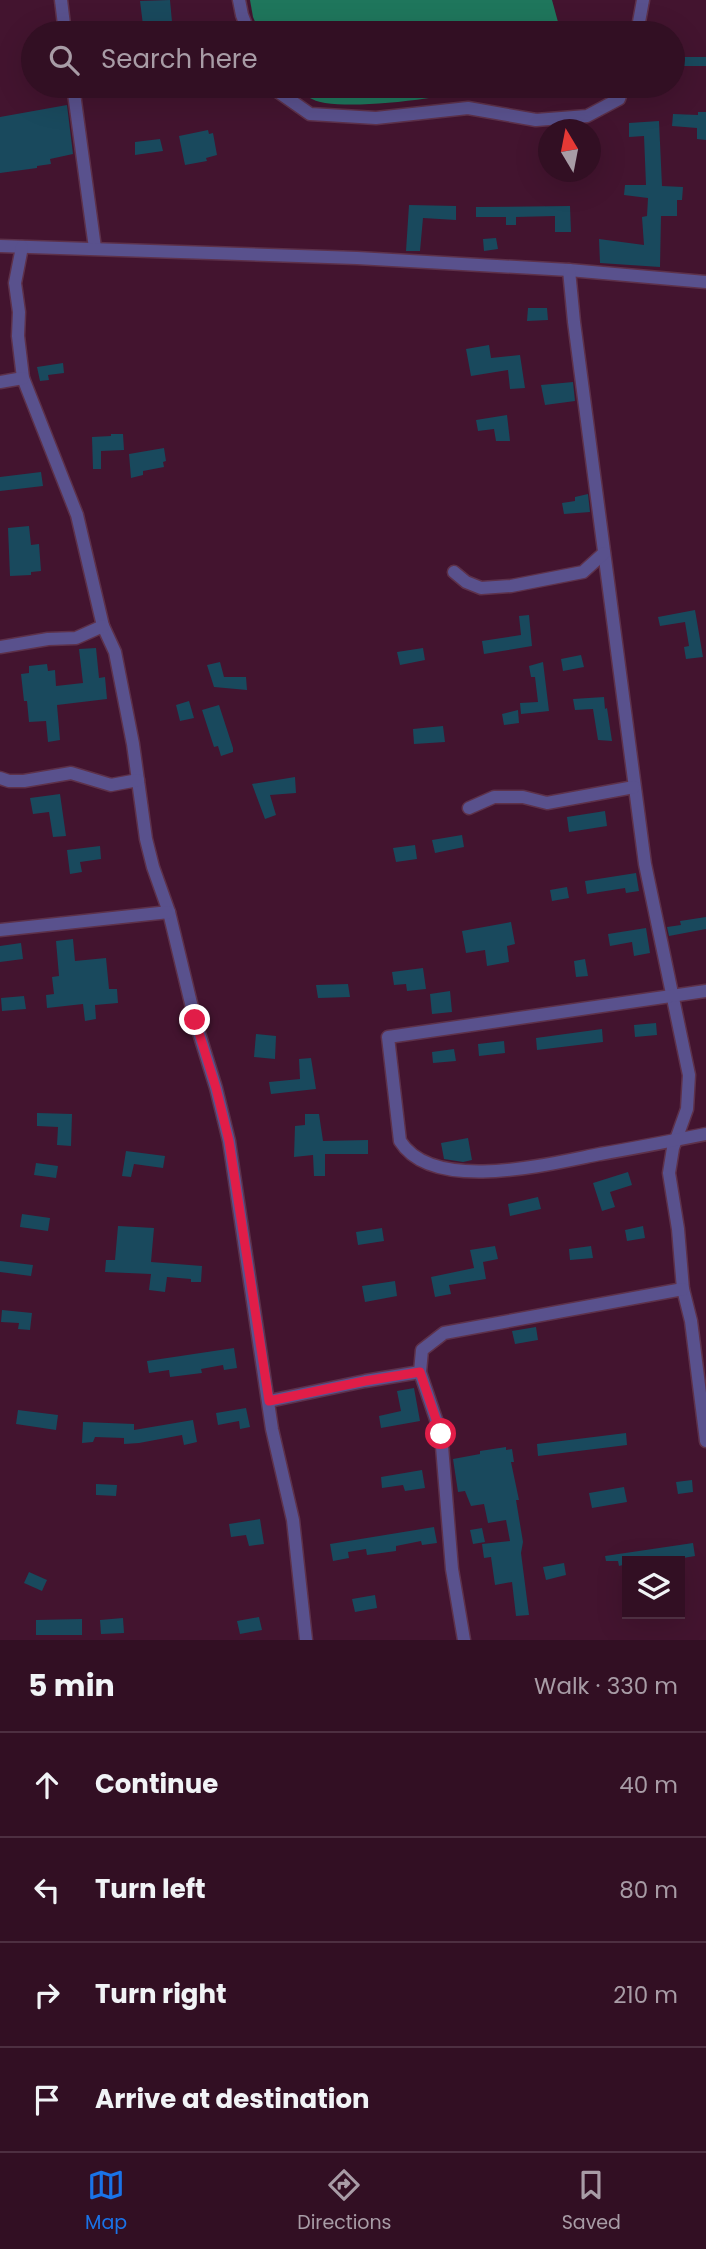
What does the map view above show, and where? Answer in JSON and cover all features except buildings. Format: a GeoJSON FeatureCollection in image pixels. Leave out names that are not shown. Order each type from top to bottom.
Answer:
{"type":"FeatureCollection","features":[{"type":"Feature","properties":{"kind":"street"},"geometry":{"type":"LineString","coordinates":[[61,0],[64,21]]}},
{"type":"Feature","properties":{"kind":"street"},"geometry":{"type":"LineString","coordinates":[[239,0],[245,21]]}},
{"type":"Feature","properties":{"kind":"street"},"geometry":{"type":"LineString","coordinates":[[639,21],[643,0]]}},
{"type":"Feature","properties":{"kind":"street"},"geometry":{"type":"LineString","coordinates":[[75,98],[95,248]]}},
{"type":"Feature","properties":{"kind":"street"},"geometry":{"type":"LineString","coordinates":[[287,98],[310,114],[376,118],[467,108],[536,120],[587,116],[619,98]]}},
{"type":"Feature","properties":{"kind":"street"},"geometry":{"type":"LineString","coordinates":[[0,246],[357,257],[569,270],[706,282]]}},
{"type":"Feature","properties":{"kind":"street"},"geometry":{"type":"LineString","coordinates":[[22,247],[15,282],[23,378],[77,515],[103,626],[115,652],[146,839],[169,912],[195,1020],[229,1141],[272,1429],[293,1520],[306,1640]]}},
{"type":"Feature","properties":{"kind":"street"},"geometry":{"type":"LineString","coordinates":[[569,270],[573,322],[645,864],[690,1088],[687,1110],[670,1158],[668,1173],[678,1229],[683,1289],[702,1373],[706,1441]]}},
{"type":"Feature","properties":{"kind":"street"},"geometry":{"type":"LineString","coordinates":[[0,382],[23,378]]}},
{"type":"Feature","properties":{"kind":"street"},"geometry":{"type":"LineString","coordinates":[[454,572],[466,582],[481,588],[511,586],[583,572],[604,553]]}},
{"type":"Feature","properties":{"kind":"street"},"geometry":{"type":"LineString","coordinates":[[0,647],[48,639],[76,638],[103,626]]}},
{"type":"Feature","properties":{"kind":"street"},"geometry":{"type":"LineString","coordinates":[[0,778],[16,782],[71,773],[111,785],[138,780]]}},
{"type":"Feature","properties":{"kind":"street"},"geometry":{"type":"LineString","coordinates":[[469,808],[494,797],[523,797],[547,803],[634,787]]}},
{"type":"Feature","properties":{"kind":"street"},"geometry":{"type":"LineString","coordinates":[[0,930],[169,912]]}},
{"type":"Feature","properties":{"kind":"street"},"geometry":{"type":"LineString","coordinates":[[706,991],[388,1037],[400,1141],[407,1152],[428,1163],[454,1170],[498,1170],[558,1162],[706,1134]]}},
{"type":"Feature","properties":{"kind":"street"},"geometry":{"type":"LineString","coordinates":[[464,1640],[452,1569],[441,1434],[420,1372],[422,1350],[444,1333],[683,1289]]}},
{"type":"Feature","properties":{"kind":"street"},"geometry":{"type":"LineString","coordinates":[[269,1401],[420,1372]]}},
{"type":"Feature","properties":{"kind":"shaded area"},"geometry":{"type":"Polygon","coordinates":[[[250,0],[552,0],[558,21],[255,21],[250,0]]]}},
{"type":"Feature","properties":{"kind":"shaded area"},"geometry":{"type":"Polygon","coordinates":[[[310,98],[426,98],[364,104],[316,101],[310,98]]]}},
{"type":"Feature","properties":{"kind":"route"},"geometry":{"type":"LineString","coordinates":[[195,1020],[229,1141],[269,1401],[420,1372],[441,1434]]}}]}
